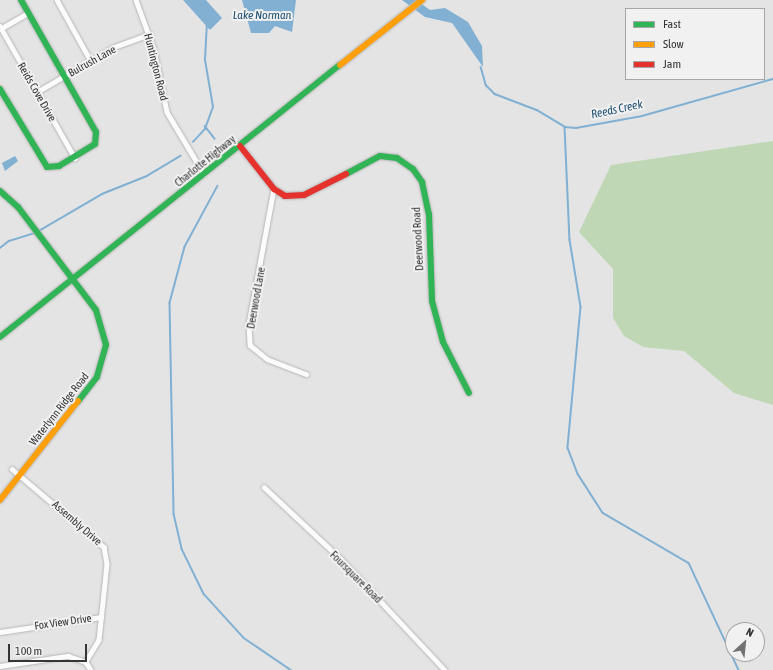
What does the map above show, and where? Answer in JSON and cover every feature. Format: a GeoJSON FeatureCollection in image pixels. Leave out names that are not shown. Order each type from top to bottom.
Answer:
{"type":"FeatureCollection","features":[{"type":"Feature","properties":{"kind":"street"},"geometry":{"type":"LineString","coordinates":[[0,89],[41,162],[53,168],[90,149],[97,138],[21,0]]}},
{"type":"Feature","properties":{"kind":"street"},"geometry":{"type":"LineString","coordinates":[[56,0],[91,61]]}},
{"type":"Feature","properties":{"kind":"street","name":"Huntington Road"},"geometry":{"type":"LineString","coordinates":[[136,0],[150,34],[168,112],[204,174]]}},
{"type":"Feature","properties":{"kind":"street","name":"Charlotte Highway"},"geometry":{"type":"LineString","coordinates":[[0,336],[422,0]]}},
{"type":"Feature","properties":{"kind":"street"},"geometry":{"type":"LineString","coordinates":[[0,28],[28,13]]}},
{"type":"Feature","properties":{"kind":"street","name":"Reids Cove Drive"},"geometry":{"type":"LineString","coordinates":[[0,28],[75,158]]}},
{"type":"Feature","properties":{"kind":"street","name":"Bulrush Lane"},"geometry":{"type":"LineString","coordinates":[[37,92],[91,61],[150,34]]}},
{"type":"Feature","properties":{"kind":"street"},"geometry":{"type":"LineString","coordinates":[[240,146],[274,189]]}},
{"type":"Feature","properties":{"kind":"street","name":"Deerwood Road"},"geometry":{"type":"LineString","coordinates":[[274,189],[285,196],[304,195],[380,156],[397,158],[412,169],[422,182],[429,214],[432,301],[443,342],[469,394]]}},
{"type":"Feature","properties":{"kind":"street","name":"Deerwood Lane"},"geometry":{"type":"LineString","coordinates":[[274,189],[249,324],[250,345],[267,359],[306,374]]}},
{"type":"Feature","properties":{"kind":"street","name":"Waterlynn Ridge Road"},"geometry":{"type":"LineString","coordinates":[[0,191],[34,226],[74,278],[102,324],[106,345],[97,377],[0,500]]}},
{"type":"Feature","properties":{"kind":"street","name":"Assembly Drive"},"geometry":{"type":"LineString","coordinates":[[12,469],[104,547],[107,564],[99,640],[86,662]]}},
{"type":"Feature","properties":{"kind":"street","name":"Foursquare Road"},"geometry":{"type":"LineString","coordinates":[[264,487],[322,545],[341,559],[445,670]]}},
{"type":"Feature","properties":{"kind":"street","name":"Fox View Drive"},"geometry":{"type":"LineString","coordinates":[[0,632],[102,617]]}},
{"type":"Feature","properties":{"kind":"street"},"geometry":{"type":"LineString","coordinates":[[0,666],[68,656],[86,662],[91,670]]}},
{"type":"Feature","properties":{"kind":"green space"},"geometry":{"type":"Polygon","coordinates":[[[773,141],[773,405],[734,393],[684,351],[643,347],[624,336],[613,318],[613,269],[579,232],[611,165],[773,141]]]}},
{"type":"Feature","properties":{"kind":"water","name":"Lake Norman"},"geometry":{"type":"Polygon","coordinates":[[[183,0],[206,0],[222,18],[210,30],[183,0]]]}},
{"type":"Feature","properties":{"kind":"water","name":"Lake Norman"},"geometry":{"type":"Polygon","coordinates":[[[242,0],[296,0],[292,32],[275,26],[269,33],[251,33],[242,0]]]}},
{"type":"Feature","properties":{"kind":"water"},"geometry":{"type":"Polygon","coordinates":[[[402,0],[416,0],[430,10],[445,8],[468,22],[482,46],[483,67],[452,23],[425,17],[402,0]]]}},
{"type":"Feature","properties":{"kind":"water"},"geometry":{"type":"Polygon","coordinates":[[[15,156],[18,161],[5,171],[2,163],[15,156]]]}},
{"type":"Feature","properties":{"kind":"waterway"},"geometry":{"type":"LineString","coordinates":[[193,142],[205,129],[213,107],[205,60],[207,26]]}},
{"type":"Feature","properties":{"kind":"waterway","name":"Reeds Creek"},"geometry":{"type":"LineString","coordinates":[[481,67],[486,85],[495,94],[537,110],[565,127],[576,128],[642,116],[773,79]]}},
{"type":"Feature","properties":{"kind":"waterway"},"geometry":{"type":"LineString","coordinates":[[205,126],[215,139]]}},
{"type":"Feature","properties":{"kind":"waterway"},"geometry":{"type":"LineString","coordinates":[[565,127],[570,240],[581,307],[568,448],[578,474],[603,513],[689,563],[739,670]]}},
{"type":"Feature","properties":{"kind":"waterway"},"geometry":{"type":"LineString","coordinates":[[39,231],[102,194],[147,176],[180,156]]}},
{"type":"Feature","properties":{"kind":"waterway"},"geometry":{"type":"LineString","coordinates":[[218,186],[185,247],[170,303],[174,514],[182,549],[204,594],[244,638],[291,670]]}},
{"type":"Feature","properties":{"kind":"waterway"},"geometry":{"type":"LineString","coordinates":[[0,248],[9,241],[36,233]]}},
{"type":"Feature","properties":{"kind":"traffic: fast"},"geometry":{"type":"LineString","coordinates":[[0,89],[47,167],[59,166],[95,144],[96,132],[21,0]]}},
{"type":"Feature","properties":{"kind":"traffic: fast"},"geometry":{"type":"LineString","coordinates":[[0,337],[340,65]]}},
{"type":"Feature","properties":{"kind":"traffic: fast"},"geometry":{"type":"LineString","coordinates":[[346,174],[380,156],[397,158],[413,169],[422,182],[429,214],[432,301],[443,342],[469,393]]}},
{"type":"Feature","properties":{"kind":"traffic: fast"},"geometry":{"type":"LineString","coordinates":[[0,191],[18,207],[96,310],[106,345],[97,377],[78,401]]}},
{"type":"Feature","properties":{"kind":"traffic: slow"},"geometry":{"type":"LineString","coordinates":[[340,65],[422,0]]}},
{"type":"Feature","properties":{"kind":"traffic: slow"},"geometry":{"type":"LineString","coordinates":[[0,500],[78,401]]}},
{"type":"Feature","properties":{"kind":"traffic: jam"},"geometry":{"type":"LineString","coordinates":[[240,146],[274,189],[285,196],[304,195],[346,174]]}}]}
